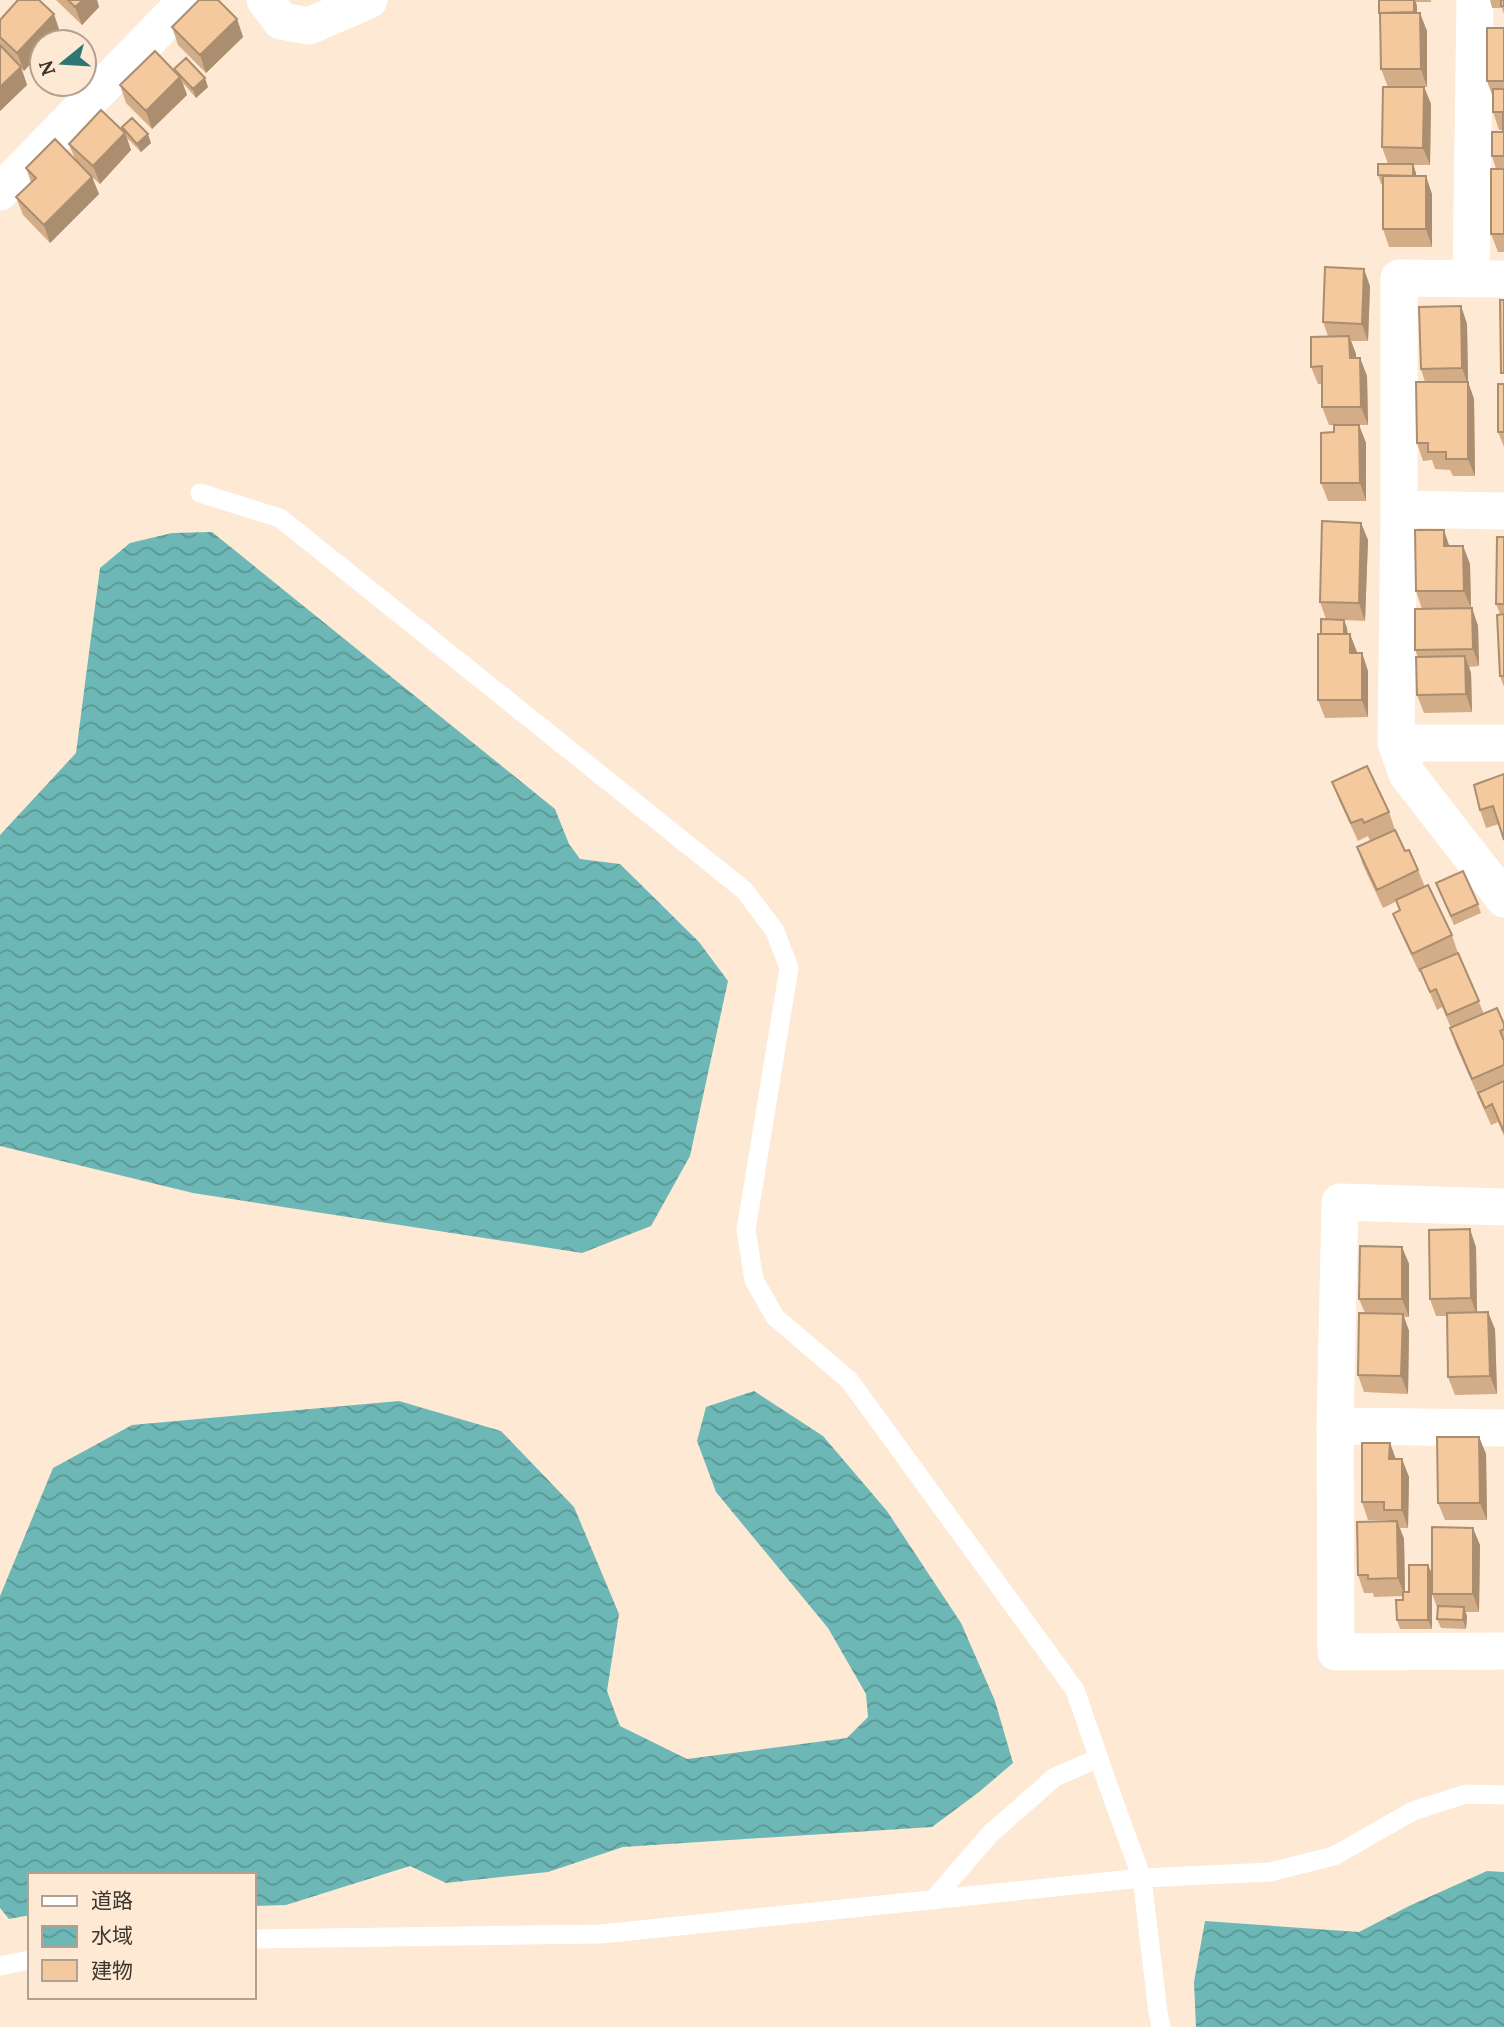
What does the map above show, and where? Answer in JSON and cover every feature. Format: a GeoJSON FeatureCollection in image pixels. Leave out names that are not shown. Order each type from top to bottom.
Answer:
{"type":"FeatureCollection","features":[{"type":"Feature","properties":{"kind":"street"},"geometry":{"type":"LineString","coordinates":[[0,192],[187,0]]}},
{"type":"Feature","properties":{"kind":"street"},"geometry":{"type":"LineString","coordinates":[[265,0],[281,21],[309,26],[369,0]]}},
{"type":"Feature","properties":{"kind":"street"},"geometry":{"type":"LineString","coordinates":[[1475,0],[1488,279],[1399,278],[1396,743],[1407,774],[1504,899]]}},
{"type":"Feature","properties":{"kind":"street"},"geometry":{"type":"LineString","coordinates":[[1399,509],[1504,511]]}},
{"type":"Feature","properties":{"kind":"street"},"geometry":{"type":"LineString","coordinates":[[1396,743],[1504,743]]}},
{"type":"Feature","properties":{"kind":"street"},"geometry":{"type":"LineString","coordinates":[[1504,1207],[1340,1202],[1335,1426],[1336,1652],[1504,1651]]}},
{"type":"Feature","properties":{"kind":"street"},"geometry":{"type":"LineString","coordinates":[[1335,1426],[1504,1428]]}},
{"type":"Feature","properties":{"kind":"lane"},"geometry":{"type":"LineString","coordinates":[[200,493],[280,518],[744,890],[775,931],[789,968],[746,1230],[754,1280],[775,1317],[849,1380],[1075,1690],[1142,1878],[1161,2027]]}},
{"type":"Feature","properties":{"kind":"lane"},"geometry":{"type":"LineString","coordinates":[[933,1900],[990,1834],[1055,1777],[1098,1758]]}},
{"type":"Feature","properties":{"kind":"lane"},"geometry":{"type":"LineString","coordinates":[[256,1939],[601,1934],[1142,1878],[1270,1872],[1334,1856],[1413,1811],[1466,1794],[1504,1796]]}},
{"type":"Feature","properties":{"kind":"lane"},"geometry":{"type":"LineString","coordinates":[[0,1966],[28,1960]]}},
{"type":"Feature","properties":{"kind":"water"},"geometry":{"type":"Polygon","coordinates":[[[212,532],[555,809],[569,844],[580,859],[620,864],[699,942],[728,981],[690,1156],[651,1226],[582,1253],[193,1193],[0,1146],[0,835],[76,753],[100,568],[130,543],[172,533],[212,532]]]}},
{"type":"Feature","properties":{"kind":"water"},"geometry":{"type":"Polygon","coordinates":[[[754,1391],[823,1436],[887,1511],[961,1623],[995,1701],[1013,1763],[932,1827],[623,1847],[548,1872],[446,1883],[410,1866],[286,1905],[256,1906],[256,1873],[28,1873],[28,1915],[9,1919],[0,1908],[0,1596],[53,1468],[132,1425],[399,1401],[501,1431],[574,1507],[619,1614],[607,1691],[620,1726],[687,1759],[847,1738],[868,1717],[866,1694],[828,1628],[716,1492],[697,1441],[706,1407],[754,1391]]]}},
{"type":"Feature","properties":{"kind":"water"},"geometry":{"type":"Polygon","coordinates":[[[1487,1871],[1504,1872],[1504,2027],[1196,2027],[1194,1982],[1205,1921],[1359,1932],[1487,1871]]]}},
{"type":"Feature","properties":{"kind":"building"},"geometry":{"type":"Polygon","coordinates":[[[18,0],[39,0],[54,14],[41,28],[28,28],[28,41],[17,53],[0,37],[0,20],[18,0]]]}},
{"type":"Feature","properties":{"kind":"building"},"geometry":{"type":"Polygon","coordinates":[[[68,0],[83,0],[75,7],[68,0]]]}},
{"type":"Feature","properties":{"kind":"building"},"geometry":{"type":"Polygon","coordinates":[[[199,0],[218,0],[237,19],[200,55],[172,27],[199,0]]]}},
{"type":"Feature","properties":{"kind":"building"},"geometry":{"type":"Polygon","coordinates":[[[1379,0],[1414,0],[1414,12],[1379,13],[1379,0]]]}},
{"type":"Feature","properties":{"kind":"building"},"geometry":{"type":"Polygon","coordinates":[[[1380,13],[1420,13],[1421,69],[1381,69],[1380,13]]]}},
{"type":"Feature","properties":{"kind":"building"},"geometry":{"type":"Polygon","coordinates":[[[1487,28],[1504,28],[1504,81],[1487,81],[1487,28]]]}},
{"type":"Feature","properties":{"kind":"building"},"geometry":{"type":"Polygon","coordinates":[[[0,45],[21,67],[0,87],[0,45]]]}},
{"type":"Feature","properties":{"kind":"building"},"geometry":{"type":"Polygon","coordinates":[[[155,51],[180,77],[146,111],[120,85],[155,51]]]}},
{"type":"Feature","properties":{"kind":"building"},"geometry":{"type":"Polygon","coordinates":[[[186,58],[205,78],[193,89],[174,69],[186,58]]]}},
{"type":"Feature","properties":{"kind":"building"},"geometry":{"type":"Polygon","coordinates":[[[1383,87],[1424,87],[1423,148],[1382,147],[1383,87]]]}},
{"type":"Feature","properties":{"kind":"building"},"geometry":{"type":"Polygon","coordinates":[[[1493,89],[1504,89],[1504,156],[1492,156],[1492,132],[1503,132],[1503,112],[1493,112],[1493,89]]]}},
{"type":"Feature","properties":{"kind":"building"},"geometry":{"type":"Polygon","coordinates":[[[101,110],[125,133],[93,166],[69,144],[101,110]]]}},
{"type":"Feature","properties":{"kind":"building"},"geometry":{"type":"Polygon","coordinates":[[[132,118],[148,134],[137,144],[122,127],[132,118]]]}},
{"type":"Feature","properties":{"kind":"building"},"geometry":{"type":"Polygon","coordinates":[[[55,139],[92,177],[44,225],[16,197],[36,178],[26,168],[55,139]]]}},
{"type":"Feature","properties":{"kind":"building"},"geometry":{"type":"Polygon","coordinates":[[[1378,164],[1413,164],[1413,176],[1378,175],[1378,164]]]}},
{"type":"Feature","properties":{"kind":"building"},"geometry":{"type":"Polygon","coordinates":[[[1491,169],[1504,169],[1504,234],[1491,234],[1491,169]]]}},
{"type":"Feature","properties":{"kind":"building"},"geometry":{"type":"Polygon","coordinates":[[[1383,176],[1426,176],[1426,229],[1383,229],[1383,176]]]}},
{"type":"Feature","properties":{"kind":"building"},"geometry":{"type":"Polygon","coordinates":[[[1325,267],[1364,269],[1362,324],[1323,322],[1325,267]]]}},
{"type":"Feature","properties":{"kind":"building"},"geometry":{"type":"Polygon","coordinates":[[[1500,300],[1504,300],[1504,373],[1501,373],[1500,300]]]}},
{"type":"Feature","properties":{"kind":"building"},"geometry":{"type":"Polygon","coordinates":[[[1461,306],[1462,368],[1421,369],[1419,307],[1461,306]]]}},
{"type":"Feature","properties":{"kind":"building"},"geometry":{"type":"Polygon","coordinates":[[[1349,336],[1350,358],[1360,358],[1361,407],[1322,407],[1322,366],[1311,367],[1311,337],[1349,336]]]}},
{"type":"Feature","properties":{"kind":"building"},"geometry":{"type":"Polygon","coordinates":[[[1416,382],[1468,382],[1468,459],[1446,459],[1446,452],[1428,452],[1428,443],[1417,443],[1416,382]]]}},
{"type":"Feature","properties":{"kind":"building"},"geometry":{"type":"Polygon","coordinates":[[[1498,384],[1504,384],[1504,432],[1498,432],[1498,384]]]}},
{"type":"Feature","properties":{"kind":"building"},"geometry":{"type":"Polygon","coordinates":[[[1334,425],[1359,425],[1360,483],[1321,483],[1321,433],[1334,432],[1334,425]]]}},
{"type":"Feature","properties":{"kind":"building"},"geometry":{"type":"Polygon","coordinates":[[[1322,521],[1361,523],[1359,603],[1320,602],[1322,521]]]}},
{"type":"Feature","properties":{"kind":"building"},"geometry":{"type":"Polygon","coordinates":[[[1415,530],[1444,530],[1444,546],[1463,546],[1464,591],[1416,591],[1415,530]]]}},
{"type":"Feature","properties":{"kind":"building"},"geometry":{"type":"Polygon","coordinates":[[[1497,537],[1504,537],[1504,604],[1496,604],[1497,537]]]}},
{"type":"Feature","properties":{"kind":"building"},"geometry":{"type":"Polygon","coordinates":[[[1472,608],[1473,649],[1415,650],[1415,609],[1472,608]]]}},
{"type":"Feature","properties":{"kind":"building"},"geometry":{"type":"Polygon","coordinates":[[[1504,614],[1504,676],[1500,676],[1497,615],[1504,614]]]}},
{"type":"Feature","properties":{"kind":"building"},"geometry":{"type":"Polygon","coordinates":[[[1321,619],[1344,620],[1344,634],[1321,634],[1321,619]]]}},
{"type":"Feature","properties":{"kind":"building"},"geometry":{"type":"Polygon","coordinates":[[[1318,634],[1350,634],[1350,653],[1362,653],[1362,700],[1318,700],[1318,634]]]}},
{"type":"Feature","properties":{"kind":"building"},"geometry":{"type":"Polygon","coordinates":[[[1465,656],[1466,694],[1417,695],[1416,657],[1465,656]]]}},
{"type":"Feature","properties":{"kind":"building"},"geometry":{"type":"Polygon","coordinates":[[[1367,766],[1389,812],[1364,823],[1362,819],[1351,823],[1332,782],[1367,766]]]}},
{"type":"Feature","properties":{"kind":"building"},"geometry":{"type":"Polygon","coordinates":[[[1504,774],[1504,840],[1493,806],[1480,810],[1474,785],[1504,774]]]}},
{"type":"Feature","properties":{"kind":"building"},"geometry":{"type":"Polygon","coordinates":[[[1395,830],[1405,851],[1409,850],[1418,870],[1377,890],[1357,847],[1395,830]]]}},
{"type":"Feature","properties":{"kind":"building"},"geometry":{"type":"Polygon","coordinates":[[[1463,871],[1478,904],[1451,916],[1436,883],[1463,871]]]}},
{"type":"Feature","properties":{"kind":"building"},"geometry":{"type":"Polygon","coordinates":[[[1428,885],[1452,935],[1412,954],[1393,914],[1400,910],[1396,900],[1428,885]]]}},
{"type":"Feature","properties":{"kind":"building"},"geometry":{"type":"Polygon","coordinates":[[[1458,953],[1479,1001],[1447,1015],[1436,989],[1430,992],[1420,969],[1458,953]]]}},
{"type":"Feature","properties":{"kind":"building"},"geometry":{"type":"Polygon","coordinates":[[[1497,1008],[1504,1024],[1504,1029],[1500,1031],[1504,1041],[1504,1065],[1472,1079],[1450,1028],[1497,1008]]]}},
{"type":"Feature","properties":{"kind":"building"},"geometry":{"type":"Polygon","coordinates":[[[1504,1081],[1504,1132],[1492,1104],[1485,1108],[1478,1093],[1504,1081]]]}},
{"type":"Feature","properties":{"kind":"building"},"geometry":{"type":"Polygon","coordinates":[[[1470,1229],[1471,1298],[1430,1299],[1429,1230],[1470,1229]]]}},
{"type":"Feature","properties":{"kind":"building"},"geometry":{"type":"Polygon","coordinates":[[[1360,1246],[1402,1247],[1402,1299],[1359,1299],[1360,1246]]]}},
{"type":"Feature","properties":{"kind":"building"},"geometry":{"type":"Polygon","coordinates":[[[1488,1312],[1490,1376],[1448,1377],[1447,1313],[1488,1312]]]}},
{"type":"Feature","properties":{"kind":"building"},"geometry":{"type":"Polygon","coordinates":[[[1359,1313],[1403,1314],[1401,1376],[1358,1375],[1359,1313]]]}},
{"type":"Feature","properties":{"kind":"building"},"geometry":{"type":"Polygon","coordinates":[[[1437,1437],[1479,1437],[1480,1503],[1438,1503],[1437,1437]]]}},
{"type":"Feature","properties":{"kind":"building"},"geometry":{"type":"Polygon","coordinates":[[[1362,1443],[1390,1443],[1389,1459],[1402,1459],[1402,1510],[1384,1510],[1384,1502],[1362,1502],[1362,1443]]]}},
{"type":"Feature","properties":{"kind":"building"},"geometry":{"type":"Polygon","coordinates":[[[1397,1521],[1398,1578],[1368,1579],[1368,1575],[1358,1575],[1357,1522],[1397,1521]]]}},
{"type":"Feature","properties":{"kind":"building"},"geometry":{"type":"Polygon","coordinates":[[[1432,1527],[1473,1528],[1473,1594],[1432,1594],[1432,1527]]]}},
{"type":"Feature","properties":{"kind":"building"},"geometry":{"type":"Polygon","coordinates":[[[1409,1565],[1428,1565],[1428,1620],[1397,1620],[1396,1600],[1403,1600],[1403,1592],[1409,1592],[1409,1565]]]}},
{"type":"Feature","properties":{"kind":"building"},"geometry":{"type":"Polygon","coordinates":[[[1438,1606],[1464,1607],[1463,1620],[1437,1619],[1438,1606]]]}}]}
